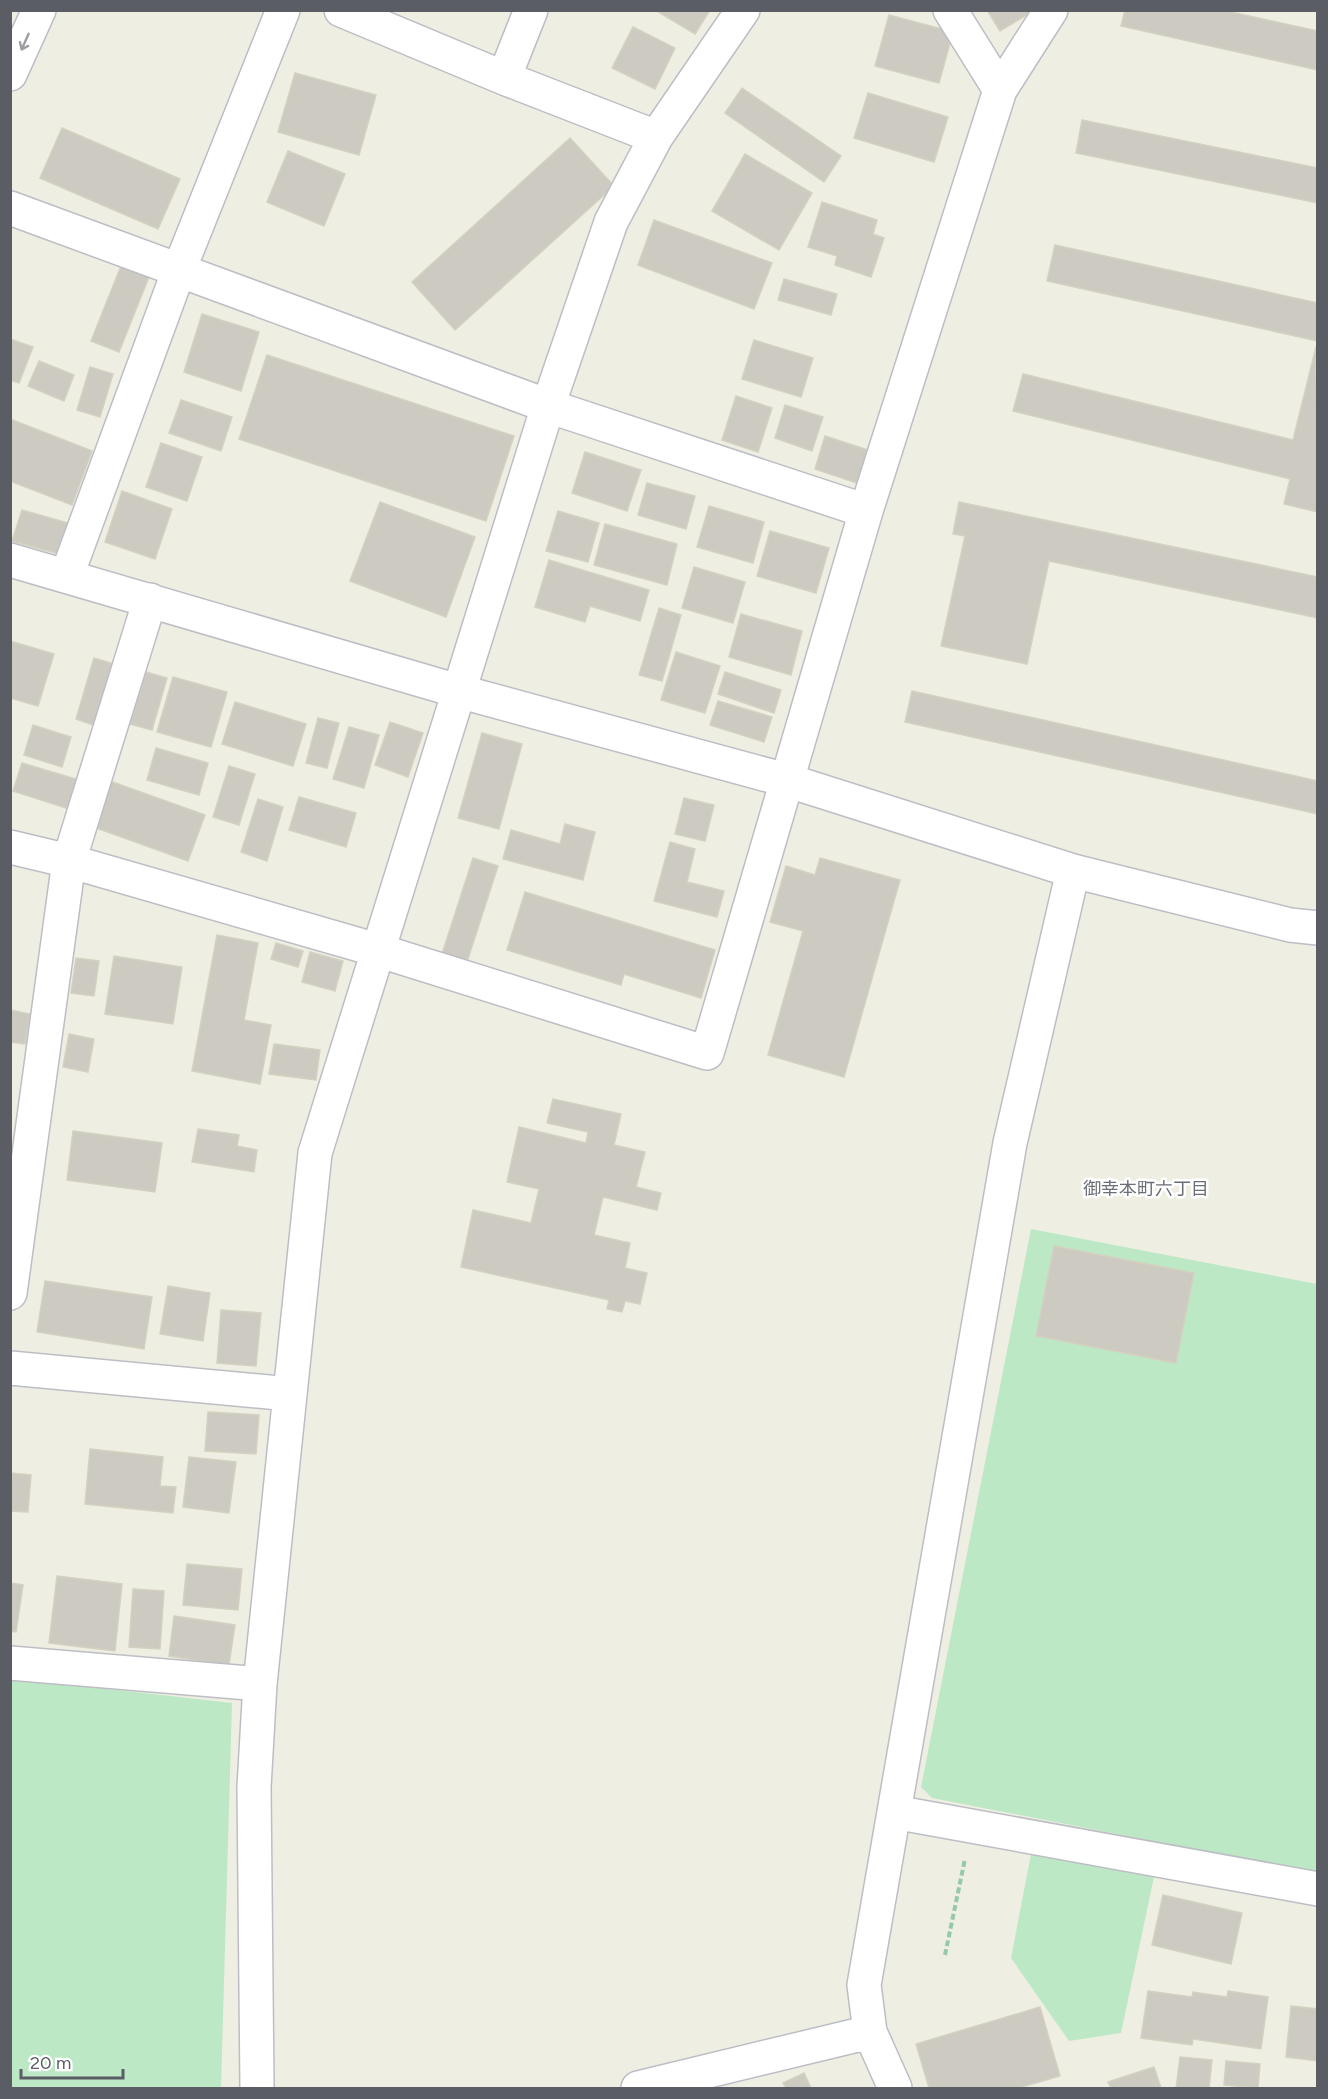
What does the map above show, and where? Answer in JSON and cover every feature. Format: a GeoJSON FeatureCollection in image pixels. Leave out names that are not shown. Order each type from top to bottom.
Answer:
{"type":"FeatureCollection","features":[{"type":"Feature","properties":{"kind":"street"},"geometry":{"type":"LineString","coordinates":[[10,74],[39,10]]}},
{"type":"Feature","properties":{"kind":"street"},"geometry":{"type":"LineString","coordinates":[[68,575],[179,270],[283,10]]}},
{"type":"Feature","properties":{"kind":"street"},"geometry":{"type":"LineString","coordinates":[[341,10],[504,78],[656,137]]}},
{"type":"Feature","properties":{"kind":"street"},"geometry":{"type":"LineString","coordinates":[[504,78],[531,10]]}},
{"type":"Feature","properties":{"kind":"street"},"geometry":{"type":"LineString","coordinates":[[257,2088],[255,1786],[260,1684],[315,1153],[548,406],[611,222],[656,137],[743,10]]}},
{"type":"Feature","properties":{"kind":"street"},"geometry":{"type":"LineString","coordinates":[[950,10],[1000,90]]}},
{"type":"Feature","properties":{"kind":"street"},"geometry":{"type":"LineString","coordinates":[[10,847],[69,861],[377,950],[706,1053],[866,511],[1000,90],[1051,10]]}},
{"type":"Feature","properties":{"kind":"street"},"geometry":{"type":"LineString","coordinates":[[10,208],[548,406],[866,511]]}},
{"type":"Feature","properties":{"kind":"street"},"geometry":{"type":"LineString","coordinates":[[10,560],[68,575],[458,691],[786,780],[1073,871],[1290,925],[1317,928]]}},
{"type":"Feature","properties":{"kind":"street"},"geometry":{"type":"LineString","coordinates":[[10,1293],[69,861],[150,600]]}},
{"type":"Feature","properties":{"kind":"street"},"geometry":{"type":"LineString","coordinates":[[895,2088],[870,2032],[864,1985],[1010,1143],[1073,871]]}},
{"type":"Feature","properties":{"kind":"street"},"geometry":{"type":"LineString","coordinates":[[10,1368],[290,1394]]}},
{"type":"Feature","properties":{"kind":"street"},"geometry":{"type":"LineString","coordinates":[[10,1663],[260,1684]]}},
{"type":"Feature","properties":{"kind":"street"},"geometry":{"type":"LineString","coordinates":[[894,1812],[1317,1889]]}},
{"type":"Feature","properties":{"kind":"street"},"geometry":{"type":"LineString","coordinates":[[638,2088],[870,2032]]}},
{"type":"Feature","properties":{"kind":"path"},"geometry":{"type":"LineString","coordinates":[[945,1954],[972,1826]]}},
{"type":"Feature","properties":{"kind":"green space"},"geometry":{"type":"Polygon","coordinates":[[[1031,1229],[1317,1284],[1317,1873],[932,1798],[921,1787],[1031,1229]]]}},
{"type":"Feature","properties":{"kind":"green space"},"geometry":{"type":"Polygon","coordinates":[[[11,1678],[232,1703],[221,2088],[11,2088],[11,1678]]]}},
{"type":"Feature","properties":{"kind":"green space"},"geometry":{"type":"Polygon","coordinates":[[[1031,1854],[1154,1877],[1121,2033],[1069,2041],[1011,1958],[1031,1854]]]}},
{"type":"Feature","properties":{"kind":"building"},"geometry":{"type":"Polygon","coordinates":[[[655,10],[710,10],[695,34],[655,10]]]}},
{"type":"Feature","properties":{"kind":"building"},"geometry":{"type":"Polygon","coordinates":[[[987,10],[1032,10],[1033,11],[1000,31],[987,10]]]}},
{"type":"Feature","properties":{"kind":"building"},"geometry":{"type":"Polygon","coordinates":[[[1125,10],[1222,10],[1318,31],[1318,70],[1121,26],[1125,10]]]}},
{"type":"Feature","properties":{"kind":"building"},"geometry":{"type":"Polygon","coordinates":[[[889,15],[953,32],[939,83],[875,66],[889,15]]]}},
{"type":"Feature","properties":{"kind":"building"},"geometry":{"type":"Polygon","coordinates":[[[633,27],[675,48],[655,89],[612,68],[633,27]]]}},
{"type":"Feature","properties":{"kind":"building"},"geometry":{"type":"Polygon","coordinates":[[[295,73],[376,95],[359,155],[278,132],[295,73]]]}},
{"type":"Feature","properties":{"kind":"building"},"geometry":{"type":"Polygon","coordinates":[[[742,88],[841,156],[824,182],[725,113],[742,88]]]}},
{"type":"Feature","properties":{"kind":"building"},"geometry":{"type":"Polygon","coordinates":[[[868,93],[948,117],[934,162],[854,138],[868,93]]]}},
{"type":"Feature","properties":{"kind":"building"},"geometry":{"type":"Polygon","coordinates":[[[1082,120],[1318,168],[1318,203],[1076,153],[1082,120]]]}},
{"type":"Feature","properties":{"kind":"building"},"geometry":{"type":"Polygon","coordinates":[[[62,128],[180,179],[158,229],[40,178],[62,128]]]}},
{"type":"Feature","properties":{"kind":"building"},"geometry":{"type":"Polygon","coordinates":[[[570,138],[614,186],[455,330],[412,282],[570,138]]]}},
{"type":"Feature","properties":{"kind":"building"},"geometry":{"type":"Polygon","coordinates":[[[288,151],[345,174],[324,226],[267,202],[288,151]]]}},
{"type":"Feature","properties":{"kind":"building"},"geometry":{"type":"Polygon","coordinates":[[[745,154],[812,193],[779,250],[712,211],[745,154]]]}},
{"type":"Feature","properties":{"kind":"building"},"geometry":{"type":"Polygon","coordinates":[[[822,202],[877,220],[873,234],[884,238],[871,277],[835,265],[837,256],[808,247],[822,202]]]}},
{"type":"Feature","properties":{"kind":"building"},"geometry":{"type":"Polygon","coordinates":[[[654,220],[772,263],[754,309],[638,265],[654,220]]]}},
{"type":"Feature","properties":{"kind":"building"},"geometry":{"type":"Polygon","coordinates":[[[1055,245],[1318,303],[1318,341],[1047,281],[1055,245]]]}},
{"type":"Feature","properties":{"kind":"building"},"geometry":{"type":"Polygon","coordinates":[[[121,266],[149,277],[119,352],[91,341],[121,266]]]}},
{"type":"Feature","properties":{"kind":"building"},"geometry":{"type":"Polygon","coordinates":[[[784,279],[837,294],[831,315],[778,300],[784,279]]]}},
{"type":"Feature","properties":{"kind":"building"},"geometry":{"type":"Polygon","coordinates":[[[202,314],[259,332],[241,391],[184,372],[202,314]]]}},
{"type":"Feature","properties":{"kind":"building"},"geometry":{"type":"Polygon","coordinates":[[[10,339],[33,347],[19,383],[10,380],[10,339]]]}},
{"type":"Feature","properties":{"kind":"building"},"geometry":{"type":"Polygon","coordinates":[[[754,340],[813,358],[801,397],[742,379],[754,340]]]}},
{"type":"Feature","properties":{"kind":"building"},"geometry":{"type":"Polygon","coordinates":[[[1316,347],[1318,512],[1284,504],[1290,479],[1013,411],[1023,374],[1293,440],[1316,347]]]}},
{"type":"Feature","properties":{"kind":"building"},"geometry":{"type":"Polygon","coordinates":[[[267,355],[514,436],[486,521],[239,439],[267,355]]]}},
{"type":"Feature","properties":{"kind":"building"},"geometry":{"type":"Polygon","coordinates":[[[39,361],[74,375],[64,401],[28,386],[39,361]]]}},
{"type":"Feature","properties":{"kind":"building"},"geometry":{"type":"Polygon","coordinates":[[[90,367],[113,374],[100,417],[77,410],[90,367]]]}},
{"type":"Feature","properties":{"kind":"building"},"geometry":{"type":"Polygon","coordinates":[[[736,396],[772,408],[758,452],[722,440],[736,396]]]}},
{"type":"Feature","properties":{"kind":"building"},"geometry":{"type":"Polygon","coordinates":[[[181,400],[232,417],[221,451],[169,433],[181,400]]]}},
{"type":"Feature","properties":{"kind":"building"},"geometry":{"type":"Polygon","coordinates":[[[785,405],[823,417],[812,451],[775,438],[785,405]]]}},
{"type":"Feature","properties":{"kind":"building"},"geometry":{"type":"Polygon","coordinates":[[[10,419],[92,451],[72,505],[10,481],[10,419]]]}},
{"type":"Feature","properties":{"kind":"building"},"geometry":{"type":"Polygon","coordinates":[[[825,436],[868,450],[857,483],[815,469],[825,436]]]}},
{"type":"Feature","properties":{"kind":"building"},"geometry":{"type":"Polygon","coordinates":[[[161,443],[202,457],[187,501],[146,487],[161,443]]]}},
{"type":"Feature","properties":{"kind":"building"},"geometry":{"type":"Polygon","coordinates":[[[585,452],[641,470],[627,511],[572,493],[585,452]]]}},
{"type":"Feature","properties":{"kind":"building"},"geometry":{"type":"Polygon","coordinates":[[[647,483],[695,496],[686,529],[638,515],[647,483]]]}},
{"type":"Feature","properties":{"kind":"building"},"geometry":{"type":"Polygon","coordinates":[[[122,491],[172,509],[155,559],[105,542],[122,491]]]}},
{"type":"Feature","properties":{"kind":"building"},"geometry":{"type":"Polygon","coordinates":[[[380,502],[475,537],[446,617],[350,581],[380,502]]]}},
{"type":"Feature","properties":{"kind":"building"},"geometry":{"type":"Polygon","coordinates":[[[959,502],[1318,577],[1318,618],[1049,561],[1027,664],[941,646],[965,536],[953,534],[959,502]]]}},
{"type":"Feature","properties":{"kind":"building"},"geometry":{"type":"Polygon","coordinates":[[[709,506],[764,522],[753,563],[697,547],[709,506]]]}},
{"type":"Feature","properties":{"kind":"building"},"geometry":{"type":"Polygon","coordinates":[[[22,510],[68,523],[59,554],[12,541],[22,510]]]}},
{"type":"Feature","properties":{"kind":"building"},"geometry":{"type":"Polygon","coordinates":[[[558,511],[599,523],[588,562],[546,551],[558,511]]]}},
{"type":"Feature","properties":{"kind":"building"},"geometry":{"type":"Polygon","coordinates":[[[605,524],[677,544],[667,585],[594,565],[605,524]]]}},
{"type":"Feature","properties":{"kind":"building"},"geometry":{"type":"Polygon","coordinates":[[[770,531],[829,548],[816,593],[757,576],[770,531]]]}},
{"type":"Feature","properties":{"kind":"building"},"geometry":{"type":"Polygon","coordinates":[[[549,560],[649,590],[640,621],[590,606],[585,622],[535,607],[549,560]]]}},
{"type":"Feature","properties":{"kind":"building"},"geometry":{"type":"Polygon","coordinates":[[[694,567],[745,582],[733,623],[682,608],[694,567]]]}},
{"type":"Feature","properties":{"kind":"building"},"geometry":{"type":"Polygon","coordinates":[[[659,608],[681,615],[662,681],[639,675],[659,608]]]}},
{"type":"Feature","properties":{"kind":"building"},"geometry":{"type":"Polygon","coordinates":[[[741,614],[802,631],[791,675],[729,657],[741,614]]]}},
{"type":"Feature","properties":{"kind":"building"},"geometry":{"type":"Polygon","coordinates":[[[10,641],[54,654],[38,706],[10,698],[10,641]]]}},
{"type":"Feature","properties":{"kind":"building"},"geometry":{"type":"Polygon","coordinates":[[[676,652],[720,666],[705,713],[661,700],[676,652]]]}},
{"type":"Feature","properties":{"kind":"building"},"geometry":{"type":"Polygon","coordinates":[[[94,658],[114,664],[96,726],[76,719],[94,658]]]}},
{"type":"Feature","properties":{"kind":"building"},"geometry":{"type":"Polygon","coordinates":[[[146,672],[167,678],[152,730],[130,724],[146,672]]]}},
{"type":"Feature","properties":{"kind":"building"},"geometry":{"type":"Polygon","coordinates":[[[725,672],[781,690],[774,713],[718,694],[725,672]]]}},
{"type":"Feature","properties":{"kind":"building"},"geometry":{"type":"Polygon","coordinates":[[[173,677],[227,692],[211,747],[157,732],[173,677]]]}},
{"type":"Feature","properties":{"kind":"building"},"geometry":{"type":"Polygon","coordinates":[[[912,691],[1318,781],[1318,814],[905,722],[912,691]]]}},
{"type":"Feature","properties":{"kind":"building"},"geometry":{"type":"Polygon","coordinates":[[[718,701],[772,717],[764,742],[710,725],[718,701]]]}},
{"type":"Feature","properties":{"kind":"building"},"geometry":{"type":"Polygon","coordinates":[[[235,702],[306,724],[293,766],[222,744],[235,702]]]}},
{"type":"Feature","properties":{"kind":"building"},"geometry":{"type":"Polygon","coordinates":[[[318,718],[339,723],[327,768],[306,763],[318,718]]]}},
{"type":"Feature","properties":{"kind":"building"},"geometry":{"type":"Polygon","coordinates":[[[390,722],[423,733],[408,777],[375,765],[390,722]]]}},
{"type":"Feature","properties":{"kind":"building"},"geometry":{"type":"Polygon","coordinates":[[[33,725],[71,737],[62,767],[24,755],[33,725]]]}},
{"type":"Feature","properties":{"kind":"building"},"geometry":{"type":"Polygon","coordinates":[[[349,727],[379,735],[364,788],[333,779],[349,727]]]}},
{"type":"Feature","properties":{"kind":"building"},"geometry":{"type":"Polygon","coordinates":[[[482,733],[522,744],[499,829],[458,818],[482,733]]]}},
{"type":"Feature","properties":{"kind":"building"},"geometry":{"type":"Polygon","coordinates":[[[156,748],[208,763],[199,795],[147,780],[156,748]]]}},
{"type":"Feature","properties":{"kind":"building"},"geometry":{"type":"Polygon","coordinates":[[[22,763],[79,780],[69,809],[13,791],[22,763]]]}},
{"type":"Feature","properties":{"kind":"building"},"geometry":{"type":"Polygon","coordinates":[[[229,766],[255,774],[239,825],[213,817],[229,766]]]}},
{"type":"Feature","properties":{"kind":"building"},"geometry":{"type":"Polygon","coordinates":[[[107,780],[205,815],[188,861],[91,826],[107,780]]]}},
{"type":"Feature","properties":{"kind":"building"},"geometry":{"type":"Polygon","coordinates":[[[299,797],[356,813],[346,847],[289,830],[299,797]]]}},
{"type":"Feature","properties":{"kind":"building"},"geometry":{"type":"Polygon","coordinates":[[[684,798],[714,805],[705,841],[675,834],[684,798]]]}},
{"type":"Feature","properties":{"kind":"building"},"geometry":{"type":"Polygon","coordinates":[[[258,799],[283,807],[267,861],[241,852],[258,799]]]}},
{"type":"Feature","properties":{"kind":"building"},"geometry":{"type":"Polygon","coordinates":[[[565,824],[595,832],[583,880],[503,859],[511,830],[560,844],[565,824]]]}},
{"type":"Feature","properties":{"kind":"building"},"geometry":{"type":"Polygon","coordinates":[[[670,842],[695,849],[687,882],[724,891],[717,917],[654,901],[670,842]]]}},
{"type":"Feature","properties":{"kind":"building"},"geometry":{"type":"Polygon","coordinates":[[[473,858],[498,866],[466,965],[441,957],[473,858]]]}},
{"type":"Feature","properties":{"kind":"building"},"geometry":{"type":"Polygon","coordinates":[[[820,858],[900,880],[844,1077],[768,1055],[803,931],[770,922],[786,866],[815,875],[820,858]]]}},
{"type":"Feature","properties":{"kind":"building"},"geometry":{"type":"Polygon","coordinates":[[[525,892],[715,950],[701,998],[624,974],[621,985],[507,950],[525,892]]]}},
{"type":"Feature","properties":{"kind":"building"},"geometry":{"type":"Polygon","coordinates":[[[217,935],[258,943],[244,1020],[271,1025],[260,1084],[192,1071],[217,935]]]}},
{"type":"Feature","properties":{"kind":"building"},"geometry":{"type":"Polygon","coordinates":[[[276,943],[303,951],[298,967],[271,959],[276,943]]]}},
{"type":"Feature","properties":{"kind":"building"},"geometry":{"type":"Polygon","coordinates":[[[310,952],[343,961],[335,991],[302,982],[310,952]]]}},
{"type":"Feature","properties":{"kind":"building"},"geometry":{"type":"Polygon","coordinates":[[[114,956],[182,967],[173,1024],[105,1014],[114,956]]]}},
{"type":"Feature","properties":{"kind":"building"},"geometry":{"type":"Polygon","coordinates":[[[76,958],[99,961],[94,996],[71,993],[76,958]]]}},
{"type":"Feature","properties":{"kind":"building"},"geometry":{"type":"Polygon","coordinates":[[[10,1010],[30,1014],[25,1044],[10,1042],[10,1010]]]}},
{"type":"Feature","properties":{"kind":"building"},"geometry":{"type":"Polygon","coordinates":[[[69,1034],[94,1039],[88,1072],[63,1067],[69,1034]]]}},
{"type":"Feature","properties":{"kind":"building"},"geometry":{"type":"Polygon","coordinates":[[[274,1044],[320,1050],[316,1080],[269,1074],[274,1044]]]}},
{"type":"Feature","properties":{"kind":"building"},"geometry":{"type":"Polygon","coordinates":[[[553,1099],[621,1114],[614,1145],[645,1152],[636,1187],[661,1193],[657,1210],[603,1197],[594,1235],[630,1243],[625,1268],[647,1273],[640,1304],[625,1301],[622,1312],[607,1309],[609,1300],[461,1267],[473,1210],[531,1223],[539,1189],[507,1182],[519,1127],[586,1143],[588,1132],[547,1123],[553,1099]]]}},
{"type":"Feature","properties":{"kind":"building"},"geometry":{"type":"Polygon","coordinates":[[[198,1129],[239,1135],[237,1146],[257,1150],[254,1172],[192,1162],[198,1129]]]}},
{"type":"Feature","properties":{"kind":"building"},"geometry":{"type":"Polygon","coordinates":[[[73,1131],[162,1143],[155,1192],[67,1180],[73,1131]]]}},
{"type":"Feature","properties":{"kind":"building"},"geometry":{"type":"Polygon","coordinates":[[[1054,1246],[1194,1273],[1176,1363],[1036,1336],[1054,1246]]]}},
{"type":"Feature","properties":{"kind":"building"},"geometry":{"type":"Polygon","coordinates":[[[45,1281],[152,1297],[144,1349],[37,1332],[45,1281]]]}},
{"type":"Feature","properties":{"kind":"building"},"geometry":{"type":"Polygon","coordinates":[[[168,1286],[210,1293],[203,1341],[160,1334],[168,1286]]]}},
{"type":"Feature","properties":{"kind":"building"},"geometry":{"type":"Polygon","coordinates":[[[221,1310],[261,1313],[256,1366],[217,1363],[221,1310]]]}},
{"type":"Feature","properties":{"kind":"building"},"geometry":{"type":"Polygon","coordinates":[[[208,1412],[259,1415],[256,1454],[205,1451],[208,1412]]]}},
{"type":"Feature","properties":{"kind":"building"},"geometry":{"type":"Polygon","coordinates":[[[90,1449],[163,1457],[160,1486],[176,1487],[173,1513],[85,1504],[90,1449]]]}},
{"type":"Feature","properties":{"kind":"building"},"geometry":{"type":"Polygon","coordinates":[[[189,1457],[236,1462],[229,1513],[183,1507],[189,1457]]]}},
{"type":"Feature","properties":{"kind":"building"},"geometry":{"type":"Polygon","coordinates":[[[10,1473],[31,1475],[28,1512],[10,1511],[10,1473]]]}},
{"type":"Feature","properties":{"kind":"building"},"geometry":{"type":"Polygon","coordinates":[[[187,1564],[242,1569],[238,1610],[183,1605],[187,1564]]]}},
{"type":"Feature","properties":{"kind":"building"},"geometry":{"type":"Polygon","coordinates":[[[57,1576],[122,1584],[115,1651],[49,1643],[57,1576]]]}},
{"type":"Feature","properties":{"kind":"building"},"geometry":{"type":"Polygon","coordinates":[[[10,1583],[23,1585],[16,1632],[10,1631],[10,1583]]]}},
{"type":"Feature","properties":{"kind":"building"},"geometry":{"type":"Polygon","coordinates":[[[133,1589],[164,1591],[160,1649],[129,1647],[133,1589]]]}},
{"type":"Feature","properties":{"kind":"building"},"geometry":{"type":"Polygon","coordinates":[[[174,1616],[235,1625],[229,1665],[169,1656],[174,1616]]]}},
{"type":"Feature","properties":{"kind":"building"},"geometry":{"type":"Polygon","coordinates":[[[1163,1895],[1242,1913],[1231,1964],[1152,1945],[1163,1895]]]}},
{"type":"Feature","properties":{"kind":"building"},"geometry":{"type":"Polygon","coordinates":[[[1148,1991],[1192,1997],[1193,1992],[1227,1997],[1228,1991],[1268,1997],[1261,2049],[1193,2039],[1192,2045],[1141,2038],[1148,1991]]]}},
{"type":"Feature","properties":{"kind":"building"},"geometry":{"type":"Polygon","coordinates":[[[1291,2006],[1318,2009],[1318,2061],[1286,2057],[1291,2006]]]}},
{"type":"Feature","properties":{"kind":"building"},"geometry":{"type":"Polygon","coordinates":[[[1040,2007],[1060,2076],[1018,2088],[929,2088],[916,2044],[1040,2007]]]}},
{"type":"Feature","properties":{"kind":"building"},"geometry":{"type":"Polygon","coordinates":[[[1180,2057],[1212,2060],[1209,2088],[1176,2088],[1180,2057]]]}},
{"type":"Feature","properties":{"kind":"building"},"geometry":{"type":"Polygon","coordinates":[[[1226,2061],[1260,2064],[1258,2088],[1224,2085],[1226,2061]]]}},
{"type":"Feature","properties":{"kind":"building"},"geometry":{"type":"Polygon","coordinates":[[[1154,2067],[1161,2088],[1111,2088],[1108,2082],[1154,2067]]]}},
{"type":"Feature","properties":{"kind":"building"},"geometry":{"type":"Polygon","coordinates":[[[804,2073],[811,2088],[786,2088],[783,2083],[804,2073]]]}},
{"type":"Feature","properties":{"kind":"district","name":"御幸本町六丁目"},"geometry":{"type":"Point","coordinates":[1146,1189]}}]}
